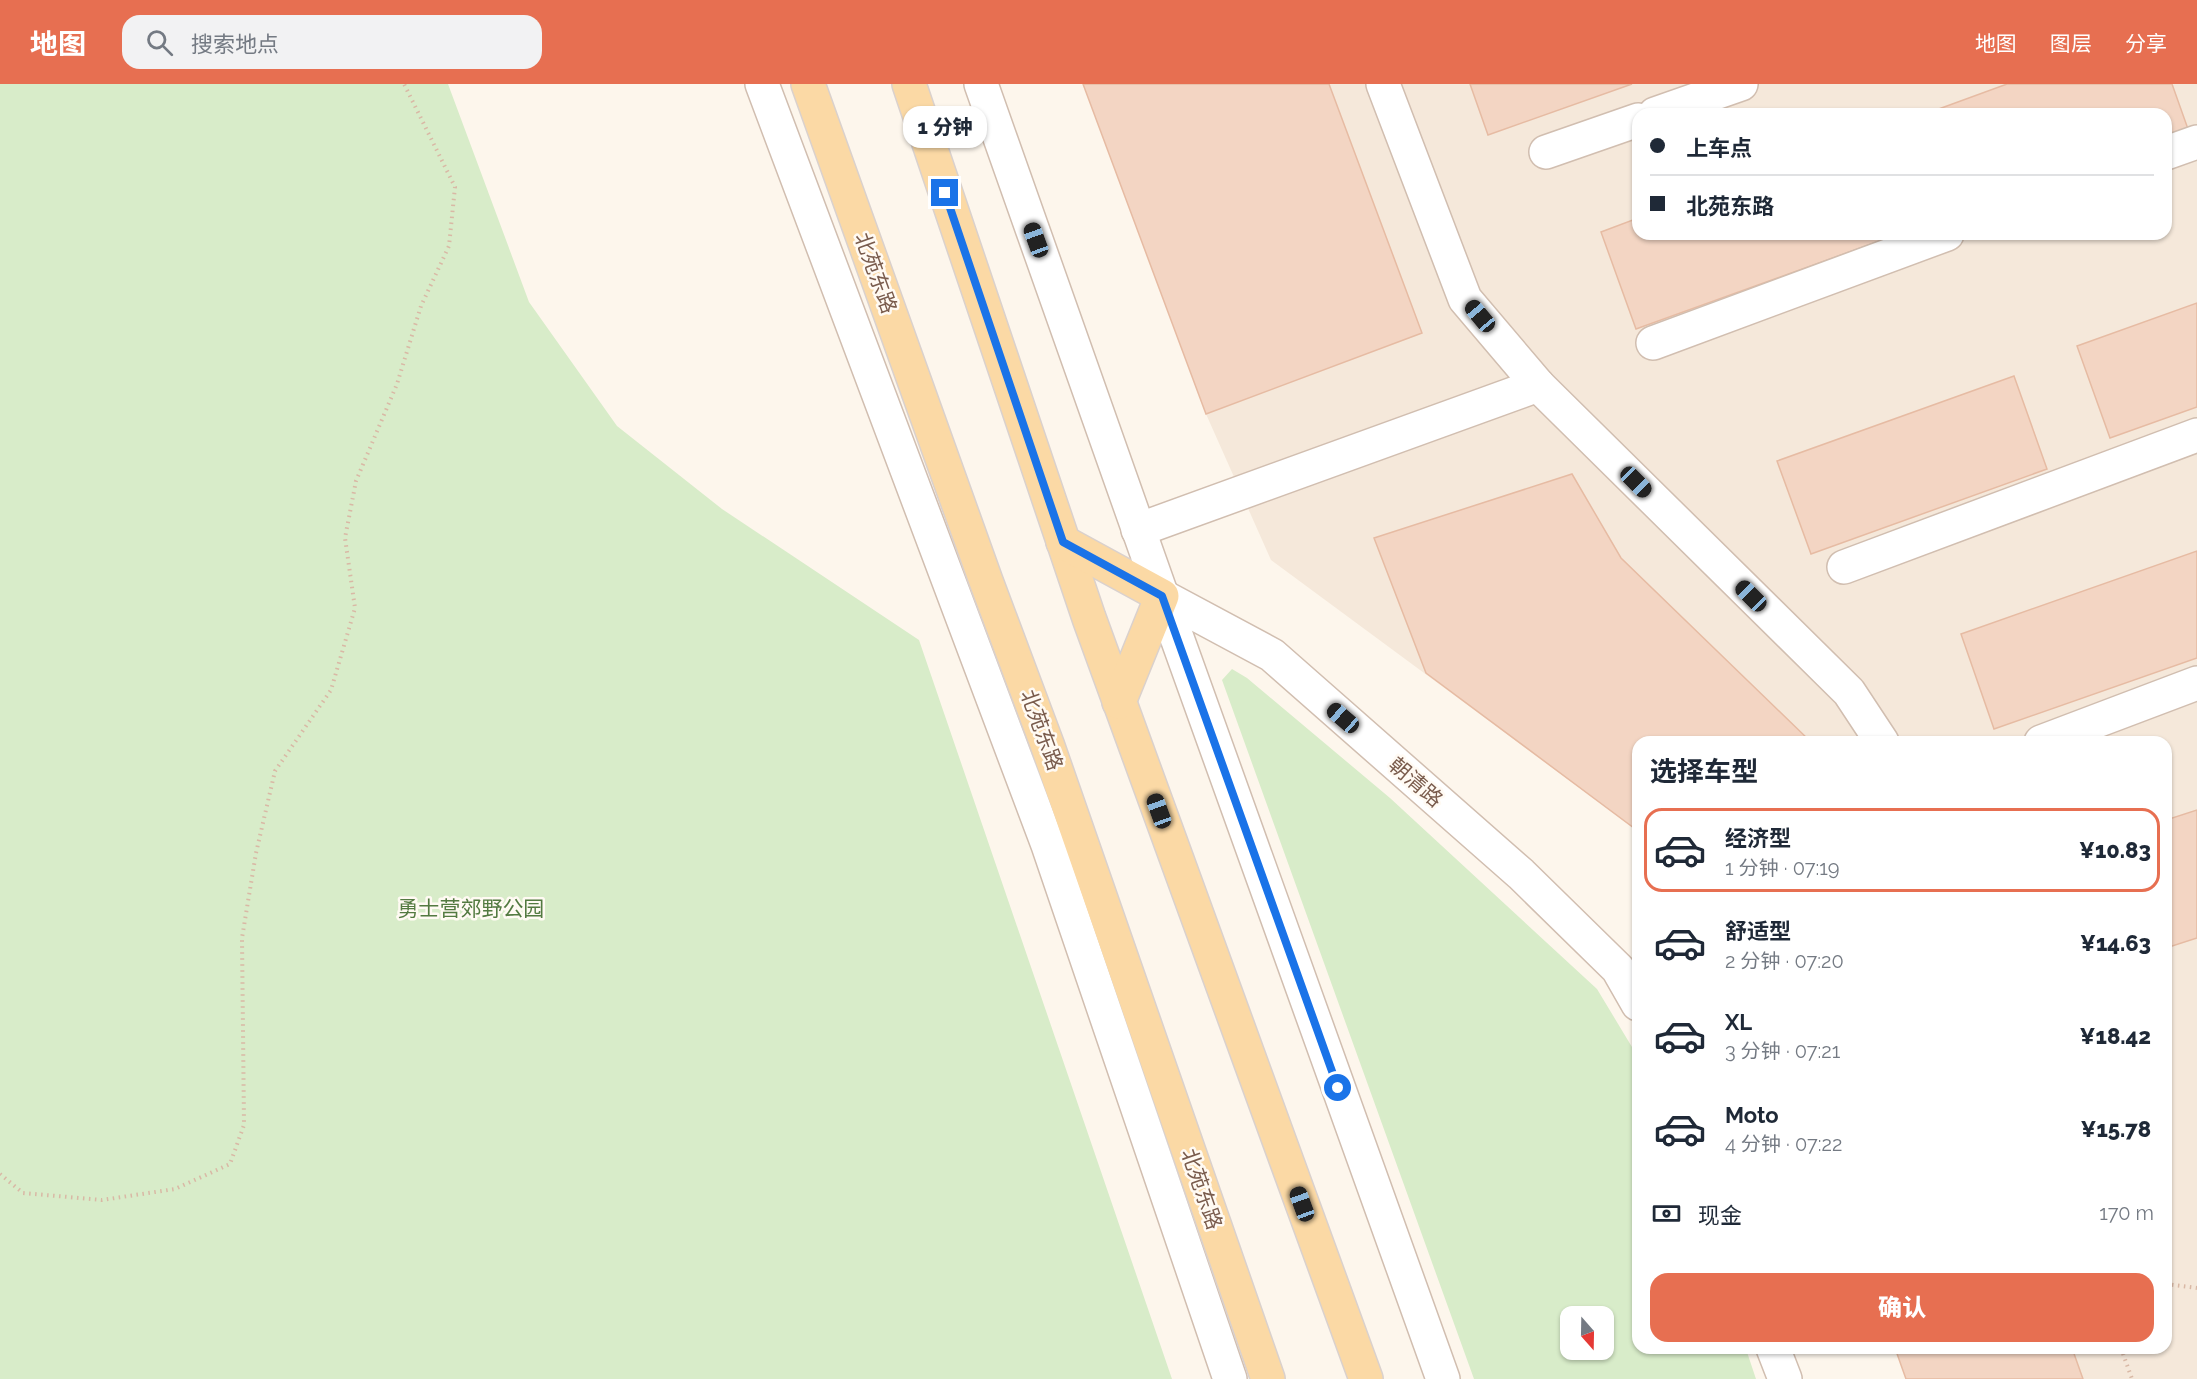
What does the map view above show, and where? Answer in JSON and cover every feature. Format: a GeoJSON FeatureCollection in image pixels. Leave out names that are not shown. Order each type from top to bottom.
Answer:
{"type":"FeatureCollection","features":[{"type":"Feature","properties":{"kind":"main road","name":"北苑东路"},"geometry":{"type":"LineString","coordinates":[[808,84],[986,581],[1047,744],[1268,1379]]}},
{"type":"Feature","properties":{"kind":"main road"},"geometry":{"type":"LineString","coordinates":[[909,84],[1119,702],[1366,1379]]}},
{"type":"Feature","properties":{"kind":"main road"},"geometry":{"type":"LineString","coordinates":[[1063,542],[1162,596],[1119,702]]}},
{"type":"Feature","properties":{"kind":"street"},"geometry":{"type":"LineString","coordinates":[[762,84],[1048,845],[1230,1379]]}},
{"type":"Feature","properties":{"kind":"street"},"geometry":{"type":"LineString","coordinates":[[981,84],[1138,530],[1443,1379]]}},
{"type":"Feature","properties":{"kind":"street"},"geometry":{"type":"LineString","coordinates":[[1383,84],[1465,299],[1539,385],[1849,692],[1878,736]]}},
{"type":"Feature","properties":{"kind":"street"},"geometry":{"type":"LineString","coordinates":[[1672,108],[1741,84]]}},
{"type":"Feature","properties":{"kind":"street"},"geometry":{"type":"LineString","coordinates":[[1546,152],[1632,122]]}},
{"type":"Feature","properties":{"kind":"street"},"geometry":{"type":"LineString","coordinates":[[2172,151],[2197,142]]}},
{"type":"Feature","properties":{"kind":"street"},"geometry":{"type":"LineString","coordinates":[[1653,343],[1931,240]]}},
{"type":"Feature","properties":{"kind":"street"},"geometry":{"type":"LineString","coordinates":[[1138,530],[1539,385]]}},
{"type":"Feature","properties":{"kind":"street"},"geometry":{"type":"LineString","coordinates":[[1844,567],[2197,435]]}},
{"type":"Feature","properties":{"kind":"street","name":"朝清路"},"geometry":{"type":"LineString","coordinates":[[1162,596],[1272,655],[1521,874],[1618,969],[1632,994]]}},
{"type":"Feature","properties":{"kind":"street"},"geometry":{"type":"LineString","coordinates":[[2058,736],[2197,683]]}},
{"type":"Feature","properties":{"kind":"street"},"geometry":{"type":"LineString","coordinates":[[1775,1354],[1785,1379]]}},
{"type":"Feature","properties":{"kind":"path"},"geometry":{"type":"LineString","coordinates":[[0,1174],[24,1193],[102,1200],[175,1189],[230,1164],[244,1125],[242,938],[256,853],[272,783],[275,771],[331,690],[355,608],[345,538],[356,481],[397,384],[421,306],[449,246],[455,187],[404,84]]}},
{"type":"Feature","properties":{"kind":"path"},"geometry":{"type":"LineString","coordinates":[[2172,1285],[2197,1288]]}},
{"type":"Feature","properties":{"kind":"path"},"geometry":{"type":"LineString","coordinates":[[2123,1354],[2132,1379]]}},
{"type":"Feature","properties":{"kind":"shaded area"},"geometry":{"type":"Polygon","coordinates":[[[1083,84],[2197,84],[2197,1379],[1906,1379],[1897,1354],[2172,1354],[2172,736],[1632,736],[1632,827],[1271,560],[1206,414],[1083,84]]]}},
{"type":"Feature","properties":{"kind":"green space","name":"勇士营郊野公园"},"geometry":{"type":"Polygon","coordinates":[[[0,84],[448,84],[529,302],[617,426],[722,509],[919,640],[1172,1379],[0,1379],[0,84]]]}},
{"type":"Feature","properties":{"kind":"green space"},"geometry":{"type":"Polygon","coordinates":[[[1232,669],[1247,678],[1390,798],[1597,989],[1632,1047],[1632,1354],[1748,1354],[1756,1379],[1474,1379],[1222,680],[1232,669]]]}},
{"type":"Feature","properties":{"kind":"building"},"geometry":{"type":"Polygon","coordinates":[[[1083,84],[1329,84],[1422,333],[1206,414],[1083,84]]]}},
{"type":"Feature","properties":{"kind":"building"},"geometry":{"type":"Polygon","coordinates":[[[1470,84],[1632,84],[1488,135],[1470,84]]]}},
{"type":"Feature","properties":{"kind":"building"},"geometry":{"type":"Polygon","coordinates":[[[2007,84],[2172,84],[2188,129],[2172,135],[2172,108],[1941,108],[2007,84]]]}},
{"type":"Feature","properties":{"kind":"building"},"geometry":{"type":"Polygon","coordinates":[[[1632,220],[1632,240],[1882,240],[1636,329],[1601,232],[1632,220]]]}},
{"type":"Feature","properties":{"kind":"building"},"geometry":{"type":"Polygon","coordinates":[[[2197,303],[2197,407],[2110,438],[2077,346],[2197,303]]]}},
{"type":"Feature","properties":{"kind":"building"},"geometry":{"type":"Polygon","coordinates":[[[2014,376],[2047,469],[1811,554],[1777,461],[2014,376]]]}},
{"type":"Feature","properties":{"kind":"building"},"geometry":{"type":"Polygon","coordinates":[[[1572,474],[1621,558],[1805,736],[1632,736],[1632,827],[1426,673],[1374,538],[1572,474]]]}},
{"type":"Feature","properties":{"kind":"building"},"geometry":{"type":"Polygon","coordinates":[[[2197,551],[2197,658],[1994,729],[1961,634],[2197,551]]]}},
{"type":"Feature","properties":{"kind":"building"},"geometry":{"type":"Polygon","coordinates":[[[2197,810],[2197,938],[2172,946],[2172,818],[2197,810]]]}},
{"type":"Feature","properties":{"kind":"building"},"geometry":{"type":"Polygon","coordinates":[[[1897,1354],[2074,1354],[2083,1379],[1906,1379],[1897,1354]]]}},
{"type":"Feature","properties":{"kind":"route"},"geometry":{"type":"LineString","coordinates":[[945,193],[1063,542],[1162,596],[1338,1088]]}}]}
